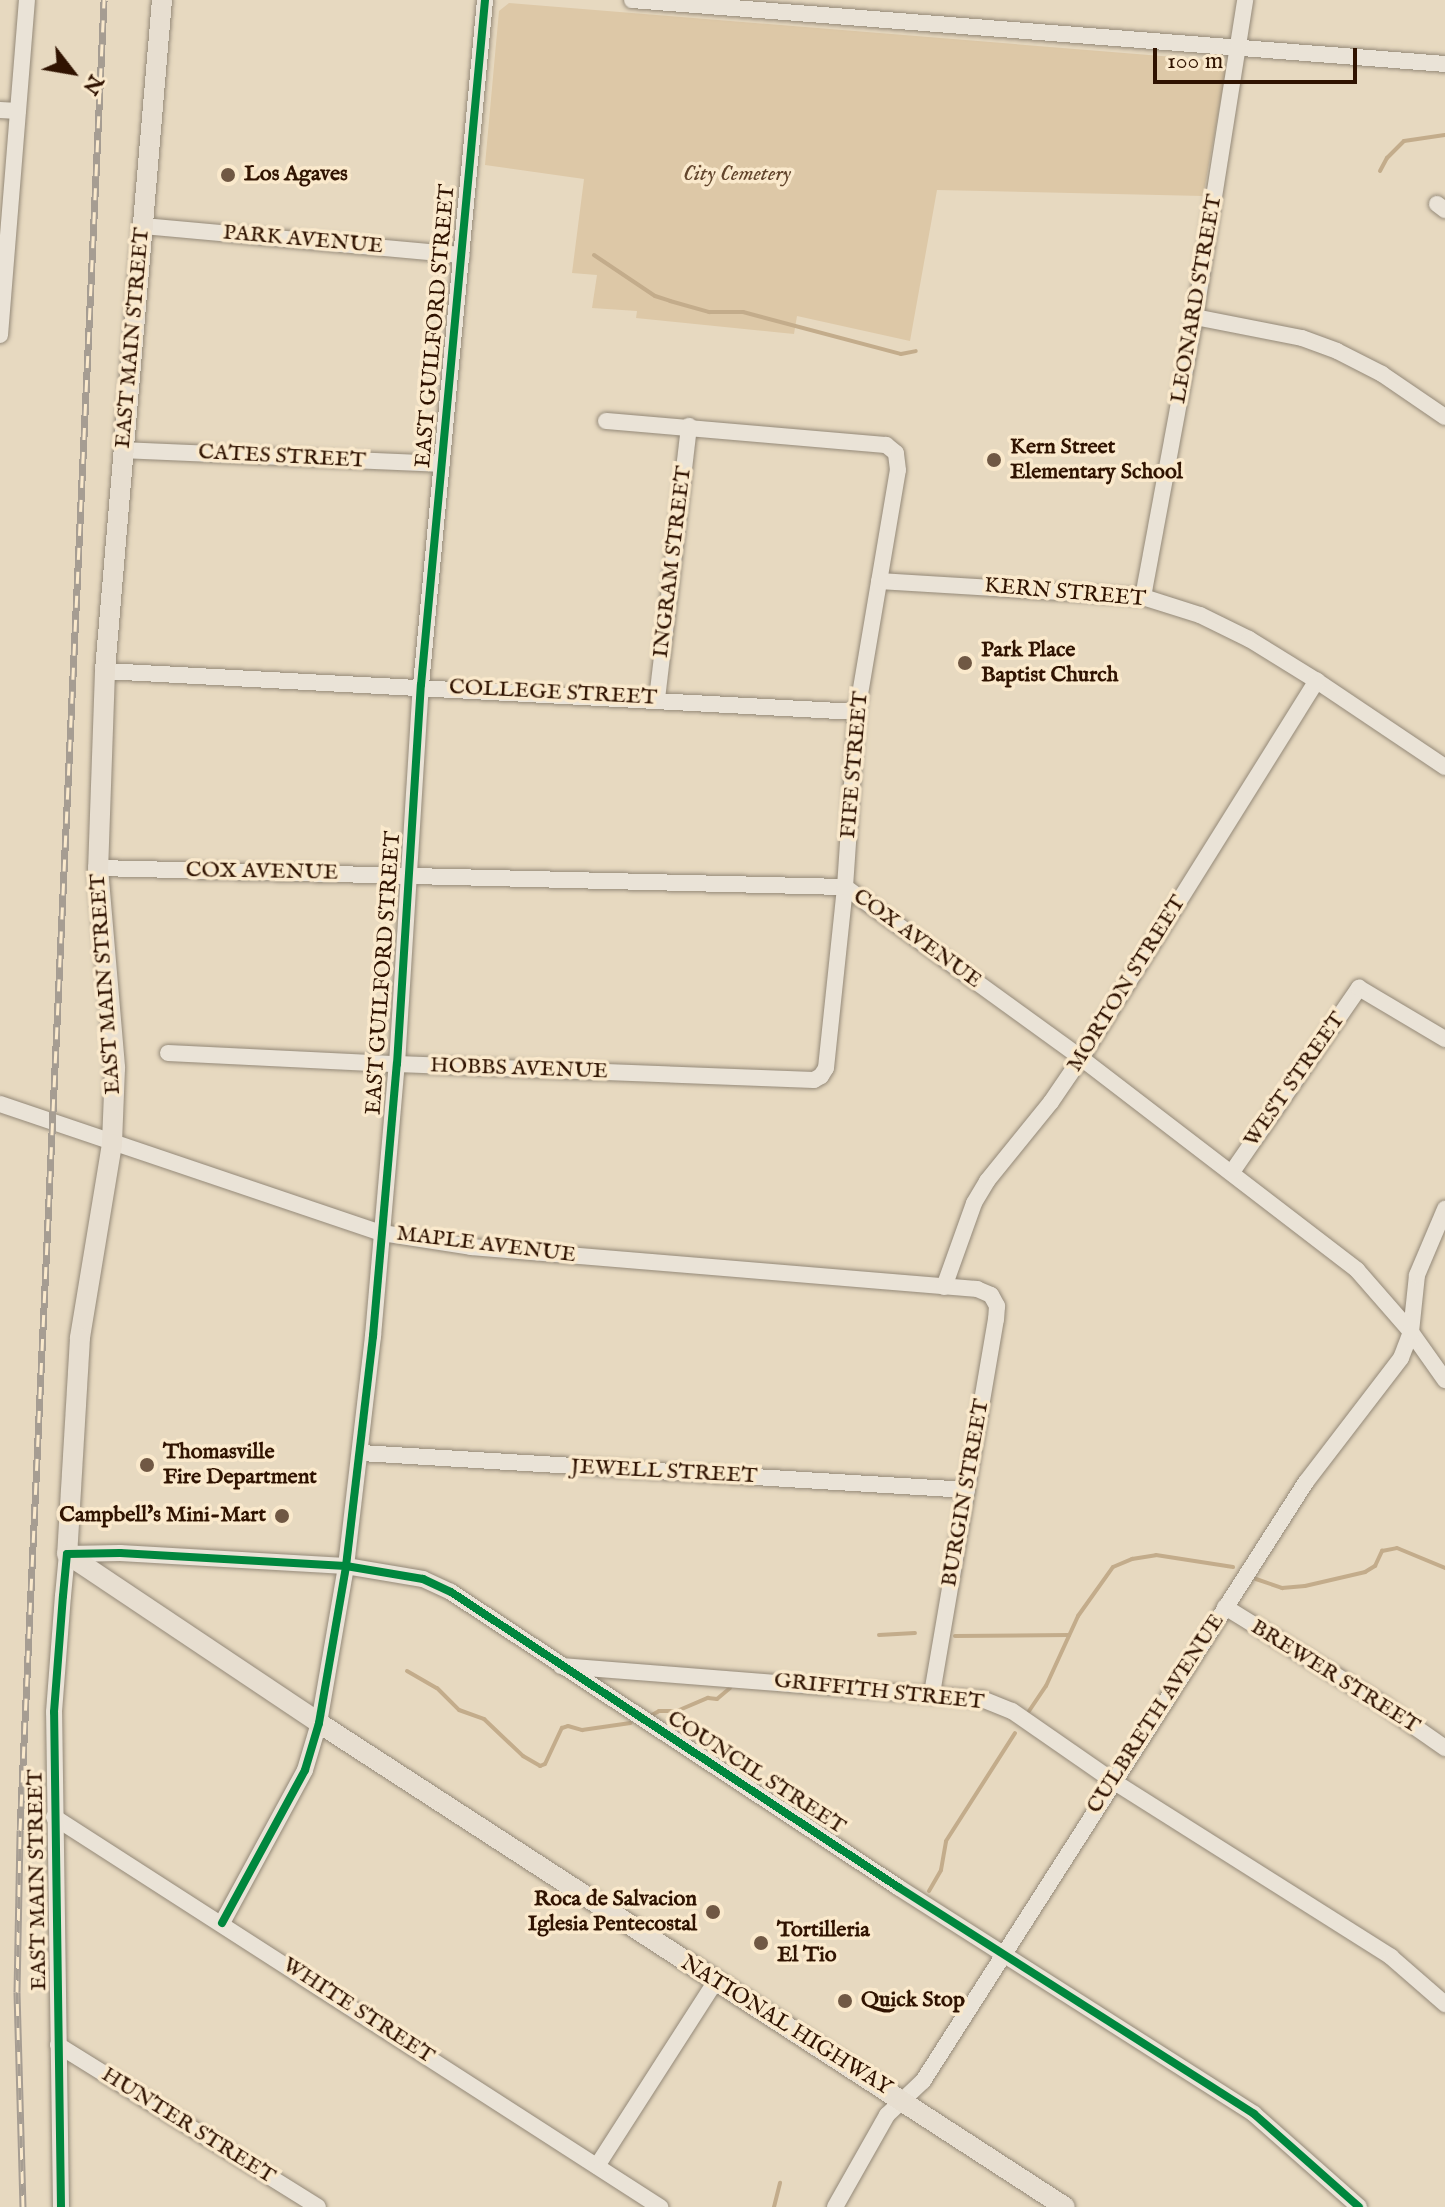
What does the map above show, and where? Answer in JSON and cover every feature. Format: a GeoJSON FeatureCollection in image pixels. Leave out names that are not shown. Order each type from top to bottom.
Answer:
{"type":"FeatureCollection","features":[{"type":"Feature","properties":{"kind":"main road","name":"EAST MAIN STREET"},"geometry":{"type":"LineString","coordinates":[[67,1554],[80,1338],[112,1144],[115,1068],[98,868],[105,671],[162,0]]}},
{"type":"Feature","properties":{"kind":"main road","name":"NATIONAL HIGHWAY"},"geometry":{"type":"LineString","coordinates":[[67,1554],[319,1723],[1065,2207]]}},
{"type":"Feature","properties":{"kind":"street"},"geometry":{"type":"LineString","coordinates":[[0,335],[27,0]]}},
{"type":"Feature","properties":{"kind":"street","name":"EAST GUILFORD STREET"},"geometry":{"type":"LineString","coordinates":[[222,1923],[305,1770],[319,1723],[346,1566],[361,1453],[382,1233],[397,1064],[421,685],[485,0]]}},
{"type":"Feature","properties":{"kind":"street"},"geometry":{"type":"LineString","coordinates":[[632,0],[1445,64]]}},
{"type":"Feature","properties":{"kind":"street","name":"LEONARD STREET"},"geometry":{"type":"LineString","coordinates":[[1143,597],[1195,317],[1245,0]]}},
{"type":"Feature","properties":{"kind":"street"},"geometry":{"type":"LineString","coordinates":[[0,110],[18,111]]}},
{"type":"Feature","properties":{"kind":"street","name":"PARK AVENUE"},"geometry":{"type":"LineString","coordinates":[[143,226],[462,255]]}},
{"type":"Feature","properties":{"kind":"street"},"geometry":{"type":"LineString","coordinates":[[1195,317],[1302,338],[1337,351],[1382,374],[1445,417]]}},
{"type":"Feature","properties":{"kind":"street"},"geometry":{"type":"LineString","coordinates":[[606,421],[689,426]]}},
{"type":"Feature","properties":{"kind":"street","name":"FIFE STREET"},"geometry":{"type":"LineString","coordinates":[[689,426],[886,445],[896,453],[898,470],[857,712],[845,887],[826,1068],[821,1076]]}},
{"type":"Feature","properties":{"kind":"street","name":"INGRAM STREET"},"geometry":{"type":"LineString","coordinates":[[657,699],[689,426]]}},
{"type":"Feature","properties":{"kind":"street","name":"CATES STREET"},"geometry":{"type":"LineString","coordinates":[[123,450],[442,464]]}},
{"type":"Feature","properties":{"kind":"street","name":"KERN STREET"},"geometry":{"type":"LineString","coordinates":[[879,581],[1143,597],[1200,615],[1249,639],[1317,681],[1445,767]]}},
{"type":"Feature","properties":{"kind":"street","name":"COLLEGE STREET"},"geometry":{"type":"LineString","coordinates":[[105,671],[421,685],[857,712]]}},
{"type":"Feature","properties":{"kind":"street","name":"MORTON STREET"},"geometry":{"type":"LineString","coordinates":[[944,1287],[974,1203],[987,1181],[1051,1102],[1081,1058],[1317,681]]}},
{"type":"Feature","properties":{"kind":"street","name":"COX AVENUE"},"geometry":{"type":"LineString","coordinates":[[98,868],[845,887],[1081,1058],[1357,1270],[1411,1332],[1445,1380]]}},
{"type":"Feature","properties":{"kind":"street","name":"WEST STREET"},"geometry":{"type":"LineString","coordinates":[[1232,1172],[1359,988],[1445,1039]]}},
{"type":"Feature","properties":{"kind":"street","name":"HOBBS AVENUE"},"geometry":{"type":"LineString","coordinates":[[168,1053],[814,1080],[821,1076]]}},
{"type":"Feature","properties":{"kind":"street","name":"MAPLE AVENUE"},"geometry":{"type":"LineString","coordinates":[[0,1104],[382,1233],[471,1247],[977,1289],[991,1295]]}},
{"type":"Feature","properties":{"kind":"street","name":"CULBRETH AVENUE"},"geometry":{"type":"LineString","coordinates":[[835,2207],[887,2115],[923,2081],[1306,1482],[1401,1358],[1411,1332],[1417,1275],[1445,1209]]}},
{"type":"Feature","properties":{"kind":"street","name":"BURGIN STREET"},"geometry":{"type":"LineString","coordinates":[[932,1694],[996,1319],[997,1306],[991,1295]]}},
{"type":"Feature","properties":{"kind":"street","name":"JEWELL STREET"},"geometry":{"type":"LineString","coordinates":[[361,1453],[967,1490]]}},
{"type":"Feature","properties":{"kind":"street","name":"COUNCIL STREET"},"geometry":{"type":"LineString","coordinates":[[67,1554],[120,1553],[346,1566],[423,1579],[451,1592],[558,1665],[1254,2114],[1359,2207]]}},
{"type":"Feature","properties":{"kind":"street","name":"EAST MAIN STREET"},"geometry":{"type":"LineString","coordinates":[[61,2207],[54,1712],[67,1554]]}},
{"type":"Feature","properties":{"kind":"street","name":"BREWER STREET"},"geometry":{"type":"LineString","coordinates":[[1225,1607],[1382,1704],[1445,1748]]}},
{"type":"Feature","properties":{"kind":"street","name":"GRIFFITH STREET"},"geometry":{"type":"LineString","coordinates":[[558,1665],[982,1699],[1012,1711],[1113,1781],[1391,1957],[1445,2004]]}},
{"type":"Feature","properties":{"kind":"street","name":"WHITE STREET"},"geometry":{"type":"LineString","coordinates":[[54,1817],[660,2207]]}},
{"type":"Feature","properties":{"kind":"street"},"geometry":{"type":"LineString","coordinates":[[597,2166],[715,1982]]}},
{"type":"Feature","properties":{"kind":"street","name":"HUNTER STREET"},"geometry":{"type":"LineString","coordinates":[[58,2045],[318,2207]]}},
{"type":"Feature","properties":{"kind":"green space","name":"City Cemetery"},"geometry":{"type":"Polygon","coordinates":[[[509,3],[1223,61],[1227,66],[1203,196],[937,190],[910,341],[797,316],[794,334],[636,318],[637,311],[592,308],[597,275],[572,273],[584,179],[485,165],[499,11],[509,3]]]}},
{"type":"Feature","properties":{"kind":"waterway"},"geometry":{"type":"LineString","coordinates":[[1380,171],[1387,158],[1404,141],[1445,135]]}},
{"type":"Feature","properties":{"kind":"waterway"},"geometry":{"type":"LineString","coordinates":[[594,255],[655,296],[670,301],[709,312],[743,312],[901,354],[916,351]]}},
{"type":"Feature","properties":{"kind":"waterway"},"geometry":{"type":"LineString","coordinates":[[1256,1579],[1282,1588],[1305,1586],[1365,1572],[1375,1566],[1382,1551],[1397,1548],[1445,1568]]}},
{"type":"Feature","properties":{"kind":"waterway"},"geometry":{"type":"LineString","coordinates":[[1029,1711],[1046,1686],[1078,1616],[1113,1567],[1132,1559],[1156,1555],[1233,1567]]}},
{"type":"Feature","properties":{"kind":"waterway"},"geometry":{"type":"LineString","coordinates":[[879,1635],[915,1633]]}},
{"type":"Feature","properties":{"kind":"waterway"},"geometry":{"type":"LineString","coordinates":[[955,1636],[1069,1635]]}},
{"type":"Feature","properties":{"kind":"waterway"},"geometry":{"type":"LineString","coordinates":[[407,1671],[437,1688],[459,1710],[484,1719],[523,1756],[540,1766],[545,1764],[562,1728],[568,1726],[582,1730],[631,1723]]}},
{"type":"Feature","properties":{"kind":"waterway"},"geometry":{"type":"LineString","coordinates":[[650,1716],[659,1711],[677,1711],[708,1698],[717,1699],[730,1688]]}},
{"type":"Feature","properties":{"kind":"waterway"},"geometry":{"type":"LineString","coordinates":[[929,1891],[941,1870],[946,1841],[1015,1733]]}},
{"type":"Feature","properties":{"kind":"waterway"},"geometry":{"type":"LineString","coordinates":[[774,2207],[780,2183]]}},
{"type":"Feature","properties":{"kind":"railway"},"geometry":{"type":"LineString","coordinates":[[23,2207],[17,1992],[20,1830],[104,0]]}},
{"type":"Feature","properties":{"kind":"cycle path"},"geometry":{"type":"LineString","coordinates":[[222,1923],[305,1770],[319,1723],[346,1566],[373,1336],[397,1064],[421,685],[485,0]]}},
{"type":"Feature","properties":{"kind":"cycle path"},"geometry":{"type":"LineString","coordinates":[[61,2207],[54,1712],[63,1596],[67,1554],[120,1553],[346,1566],[423,1579],[451,1592],[898,1887],[1254,2114],[1359,2207]]}},
{"type":"Feature","properties":{"kind":"place","name":"Los Agaves"},"geometry":{"type":"Point","coordinates":[228,175]}},
{"type":"Feature","properties":{"kind":"place","name":"Kern Street Elementary School"},"geometry":{"type":"Point","coordinates":[994,460]}},
{"type":"Feature","properties":{"kind":"place","name":"Park Place Baptist Church"},"geometry":{"type":"Point","coordinates":[965,663]}},
{"type":"Feature","properties":{"kind":"place","name":"Thomasville Fire Department"},"geometry":{"type":"Point","coordinates":[147,1465]}},
{"type":"Feature","properties":{"kind":"place","name":"Campbell's Mini-Mart"},"geometry":{"type":"Point","coordinates":[282,1516]}},
{"type":"Feature","properties":{"kind":"place","name":"Roca de Salvacion Iglesia Pentecostal"},"geometry":{"type":"Point","coordinates":[713,1912]}},
{"type":"Feature","properties":{"kind":"place","name":"Tortilleria El Tio"},"geometry":{"type":"Point","coordinates":[761,1943]}},
{"type":"Feature","properties":{"kind":"place","name":"Quick Stop"},"geometry":{"type":"Point","coordinates":[845,2001]}}]}
